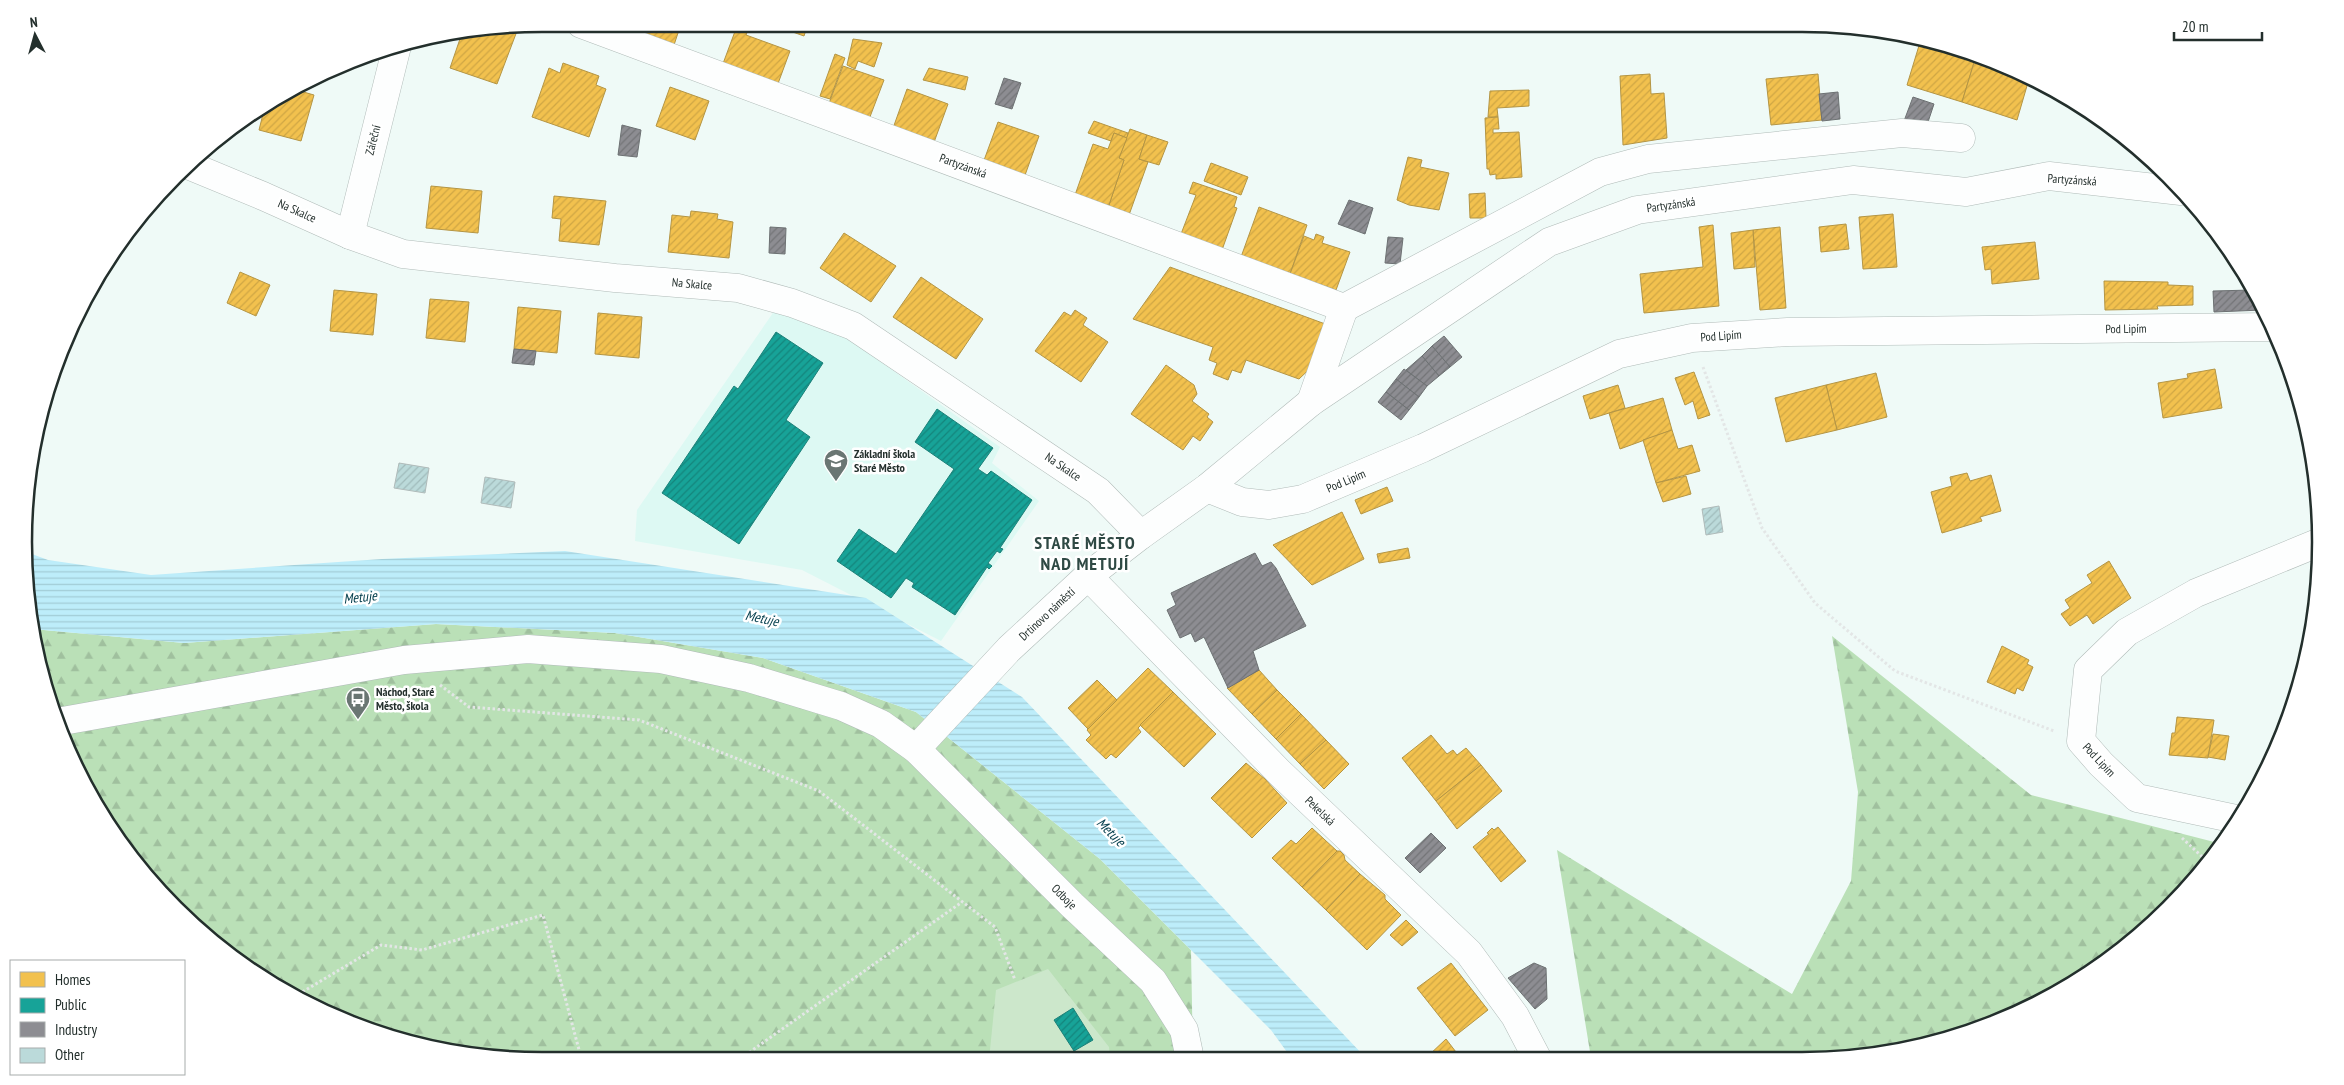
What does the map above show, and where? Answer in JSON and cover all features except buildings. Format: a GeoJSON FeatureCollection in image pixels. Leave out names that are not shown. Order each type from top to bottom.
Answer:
{"type":"FeatureCollection","features":[{"type":"Feature","properties":{"kind":"street","name":"Partyzánská"},"geometry":{"type":"LineString","coordinates":[[602,32],[1344,308]]}},
{"type":"Feature","properties":{"kind":"street","name":"Zářeční"},"geometry":{"type":"LineString","coordinates":[[350,235],[395,55]]}},
{"type":"Feature","properties":{"kind":"street"},"geometry":{"type":"LineString","coordinates":[[1311,402],[1344,308],[1600,172],[1648,159],[1902,133],[1961,138]]}},
{"type":"Feature","properties":{"kind":"street","name":"Na Skalce"},"geometry":{"type":"LineString","coordinates":[[196,168],[350,235],[402,254],[615,278],[738,288],[792,303],[853,326],[1098,491],[1141,535]]}},
{"type":"Feature","properties":{"kind":"street","name":"Partyzánská"},"geometry":{"type":"LineString","coordinates":[[1311,402],[1549,242],[1637,210],[1853,180],[1966,192],[2049,176],[2169,190]]}},
{"type":"Feature","properties":{"kind":"street","name":"Pod Lipím"},"geometry":{"type":"LineString","coordinates":[[1207,488],[1242,502],[1269,505],[1304,499],[1423,448],[1619,354],[1692,338],[1788,332],[2264,327]]}},
{"type":"Feature","properties":{"kind":"street","name":"Drtinovo náměstí"},"geometry":{"type":"LineString","coordinates":[[924,741],[1009,650],[1088,576],[1207,488],[1311,402]]}},
{"type":"Feature","properties":{"kind":"street","name":"Pod Lipím"},"geometry":{"type":"LineString","coordinates":[[2231,818],[2137,798],[2101,764],[2081,741],[2088,670],[2127,632],[2196,593],[2312,545]]}},
{"type":"Feature","properties":{"kind":"street","name":"Pekelská"},"geometry":{"type":"LineString","coordinates":[[1088,576],[1280,773],[1469,953],[1515,1016],[1534,1052]]}},
{"type":"Feature","properties":{"kind":"street","name":"Odboje"},"geometry":{"type":"LineString","coordinates":[[65,721],[404,660],[528,649],[661,658],[749,678],[841,706],[924,741],[1072,905],[1153,981],[1184,1030],[1189,1052]]}},
{"type":"Feature","properties":{"kind":"path"},"geometry":{"type":"LineString","coordinates":[[1692,338],[1762,528],[1815,603],[1895,671],[2081,741]]}},
{"type":"Feature","properties":{"kind":"path"},"geometry":{"type":"LineString","coordinates":[[404,660],[469,707],[639,720],[819,791],[995,927],[1015,980]]}},
{"type":"Feature","properties":{"kind":"path"},"geometry":{"type":"LineString","coordinates":[[750,1052],[962,902]]}},
{"type":"Feature","properties":{"kind":"path"},"geometry":{"type":"LineString","coordinates":[[302,992],[381,945],[422,950],[543,915],[580,1052]]}},
{"type":"Feature","properties":{"kind":"shaded area","name":"Základní škola Staré Město"},"geometry":{"type":"Polygon","coordinates":[[[786,294],[1000,447],[992,463],[1039,501],[941,641],[802,570],[635,541],[637,510],[786,294]]]}},
{"type":"Feature","properties":{"kind":"green space"},"geometry":{"type":"Polygon","coordinates":[[[436,624],[615,633],[763,658],[916,712],[1100,859],[1191,950],[1193,1052],[509,1051],[443,1043],[411,1035],[347,1014],[287,984],[259,967],[232,947],[182,903],[138,853],[118,826],[101,798],[71,738],[50,674],[40,630],[184,643],[436,624]]]}},
{"type":"Feature","properties":{"kind":"green space"},"geometry":{"type":"Polygon","coordinates":[[[1832,636],[2031,795],[2214,842],[2185,879],[2162,903],[2138,926],[2085,967],[2027,1000],[1997,1014],[1965,1025],[1901,1043],[1835,1051],[1590,1052],[1557,850],[1792,994],[1851,881],[1858,792],[1832,636]]]}},
{"type":"Feature","properties":{"kind":"green space"},"geometry":{"type":"Polygon","coordinates":[[[1048,969],[1109,1047],[1109,1052],[990,1052],[996,990],[1048,969]]]}},
{"type":"Feature","properties":{"kind":"water","name":"Metuje"},"geometry":{"type":"Polygon","coordinates":[[[565,551],[866,598],[1022,697],[1360,1052],[1287,1052],[1271,1030],[1100,859],[916,712],[763,658],[615,633],[436,624],[184,643],[40,630],[33,554],[48,560],[151,575],[382,559],[565,551]]]}},
{"type":"Feature","properties":{"kind":"place","name":"Základní škola Staré Město"},"geometry":{"type":"Point","coordinates":[836,482]}},
{"type":"Feature","properties":{"kind":"place","name":"Náchod, Staré Město, škola"},"geometry":{"type":"Point","coordinates":[358,720]}},
{"type":"Feature","properties":{"kind":"district","name":"STARÉ MĚSTO NAD METUJÍ"},"geometry":{"type":"Point","coordinates":[1085,553]}}]}
